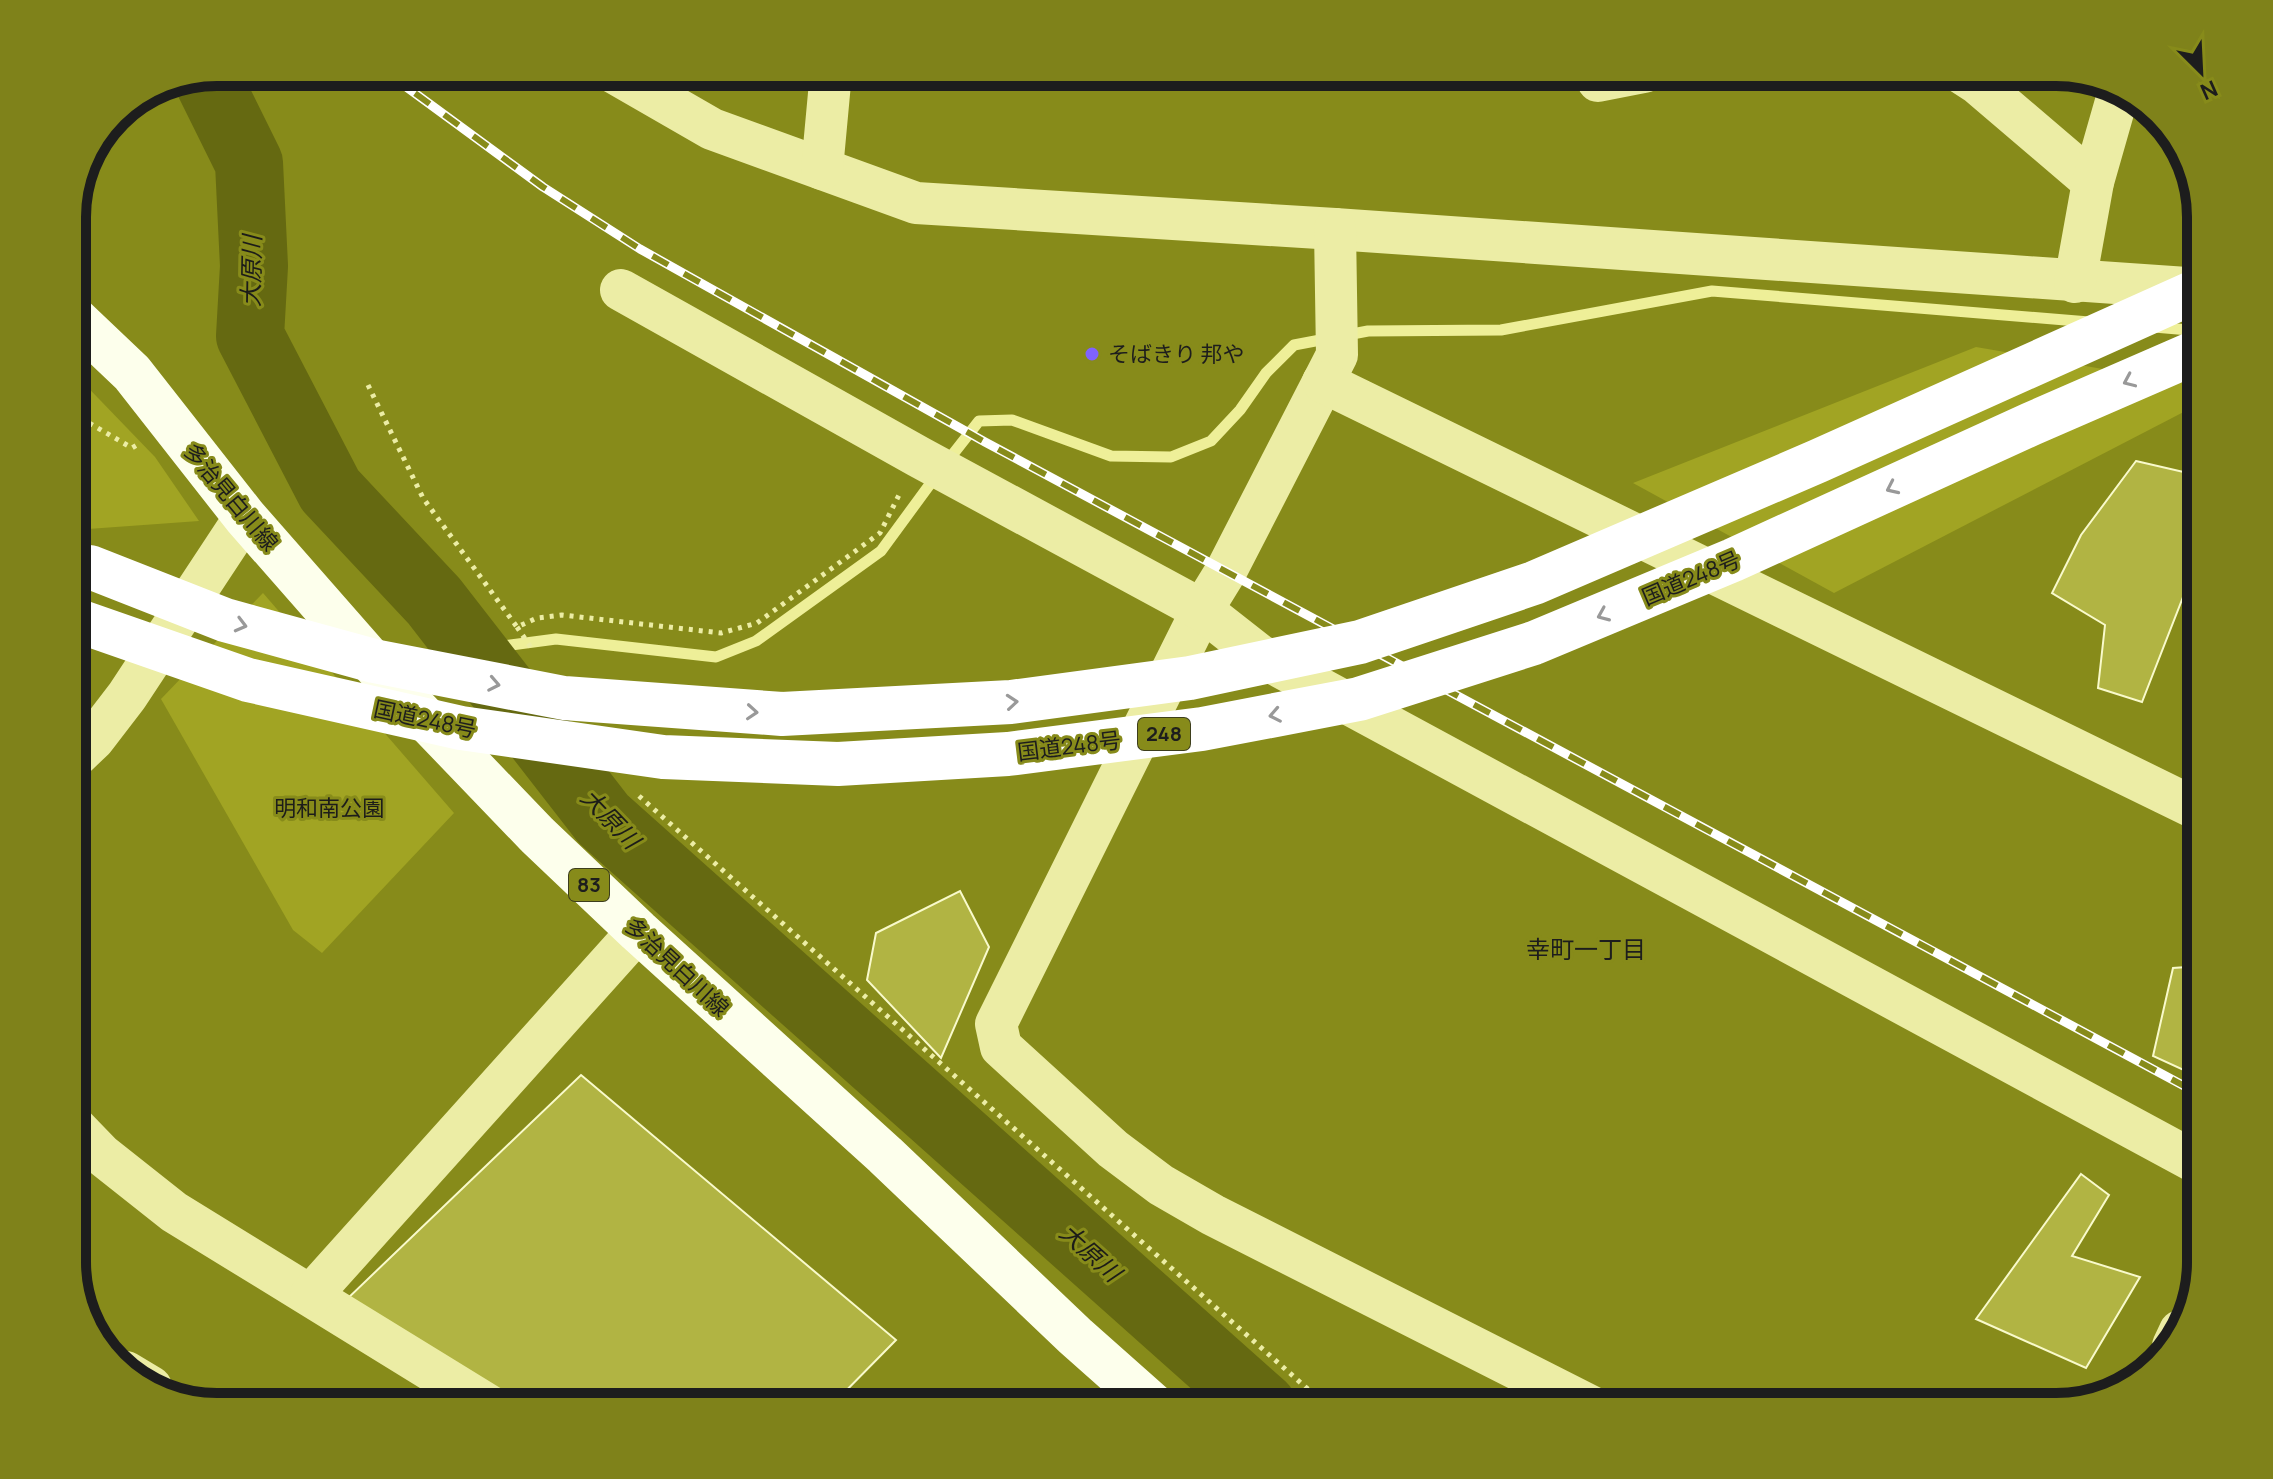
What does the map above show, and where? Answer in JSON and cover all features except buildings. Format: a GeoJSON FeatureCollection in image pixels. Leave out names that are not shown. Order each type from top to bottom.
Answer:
{"type":"FeatureCollection","features":[{"type":"Feature","properties":{"kind":"highway","name":"248"},"geometry":{"type":"LineString","coordinates":[[90,567],[225,620],[374,661],[564,698],[782,714],[1011,702],[1190,678],[1360,642],[1534,583],[2187,299]]}},
{"type":"Feature","properties":{"kind":"highway","name":"国道248号"},"geometry":{"type":"LineString","coordinates":[[86,624],[248,680],[461,728],[663,757],[838,764],[1023,752],[1202,729],[1359,699],[1534,643],[1733,560],[2187,356]]}},
{"type":"Feature","properties":{"kind":"main road","name":"多治見白川線"},"geometry":{"type":"LineString","coordinates":[[86,329],[132,373],[245,517],[399,691],[537,835],[1139,1393]]}},
{"type":"Feature","properties":{"kind":"street"},"geometry":{"type":"LineString","coordinates":[[637,86],[712,129],[916,203],[1335,229],[2075,282],[2187,293]]}},
{"type":"Feature","properties":{"kind":"street"},"geometry":{"type":"LineString","coordinates":[[822,169],[830,86]]}},
{"type":"Feature","properties":{"kind":"street"},"geometry":{"type":"LineString","coordinates":[[1981,86],[2093,182]]}},
{"type":"Feature","properties":{"kind":"street"},"geometry":{"type":"LineString","coordinates":[[2075,282],[2093,182],[2116,100]]}},
{"type":"Feature","properties":{"kind":"street"},"geometry":{"type":"LineString","coordinates":[[1335,229],[1337,355],[1226,571],[1202,610],[996,1024],[1001,1047],[1113,1149],[1161,1185],[1213,1215],[1564,1393]]}},
{"type":"Feature","properties":{"kind":"street"},"geometry":{"type":"LineString","coordinates":[[621,290],[919,457],[1202,610],[1262,657],[2187,1157]]}},
{"type":"Feature","properties":{"kind":"street"},"geometry":{"type":"LineString","coordinates":[[1323,382],[2187,804]]}},
{"type":"Feature","properties":{"kind":"street"},"geometry":{"type":"LineString","coordinates":[[86,747],[127,696],[245,517]]}},
{"type":"Feature","properties":{"kind":"street"},"geometry":{"type":"LineString","coordinates":[[311,1295],[638,931]]}},
{"type":"Feature","properties":{"kind":"street"},"geometry":{"type":"LineString","coordinates":[[86,1138],[102,1155],[174,1212],[468,1393]]}},
{"type":"Feature","properties":{"kind":"path"},"geometry":{"type":"LineString","coordinates":[[368,385],[423,498],[534,651]]}},
{"type":"Feature","properties":{"kind":"path"},"geometry":{"type":"LineString","coordinates":[[517,627],[537,618],[562,615],[721,633],[757,623],[880,533],[919,457]]}},
{"type":"Feature","properties":{"kind":"path"},"geometry":{"type":"LineString","coordinates":[[629,787],[1312,1393]]}},
{"type":"Feature","properties":{"kind":"green space"},"geometry":{"type":"Polygon","coordinates":[[[1976,347],[2187,384],[2187,410],[1834,593],[1633,483],[1976,347]]]}},
{"type":"Feature","properties":{"kind":"green space"},"geometry":{"type":"Polygon","coordinates":[[[86,386],[155,457],[199,521],[88,529],[86,386]]]}},
{"type":"Feature","properties":{"kind":"green space","name":"明和南公園"},"geometry":{"type":"Polygon","coordinates":[[[263,593],[454,813],[322,953],[293,930],[161,699],[263,593]]]}},
{"type":"Feature","properties":{"kind":"waterway","name":"大原川"},"geometry":{"type":"LineString","coordinates":[[211,86],[249,163],[254,266],[250,336],[330,490],[434,601],[603,819],[1247,1393]]}},
{"type":"Feature","properties":{"kind":"waterway"},"geometry":{"type":"LineString","coordinates":[[946,463],[979,421],[1012,420],[1111,456],[1171,457],[1211,441],[1240,410],[1266,373],[1294,345],[1368,331],[1501,330],[1712,291],[2089,322]]}},
{"type":"Feature","properties":{"kind":"waterway"},"geometry":{"type":"LineString","coordinates":[[2154,327],[2187,330]]}},
{"type":"Feature","properties":{"kind":"waterway"},"geometry":{"type":"LineString","coordinates":[[473,650],[556,639],[716,657],[756,641],[881,551],[936,476]]}},
{"type":"Feature","properties":{"kind":"railway"},"geometry":{"type":"LineString","coordinates":[[405,86],[543,187],[640,249],[985,442],[2187,1087]]}},
{"type":"Feature","properties":{"kind":"place","name":"そばきり 邦や"},"geometry":{"type":"Point","coordinates":[1092,354]}},
{"type":"Feature","properties":{"kind":"district","name":"幸町一丁目"},"geometry":{"type":"Point","coordinates":[1586,950]}}]}
